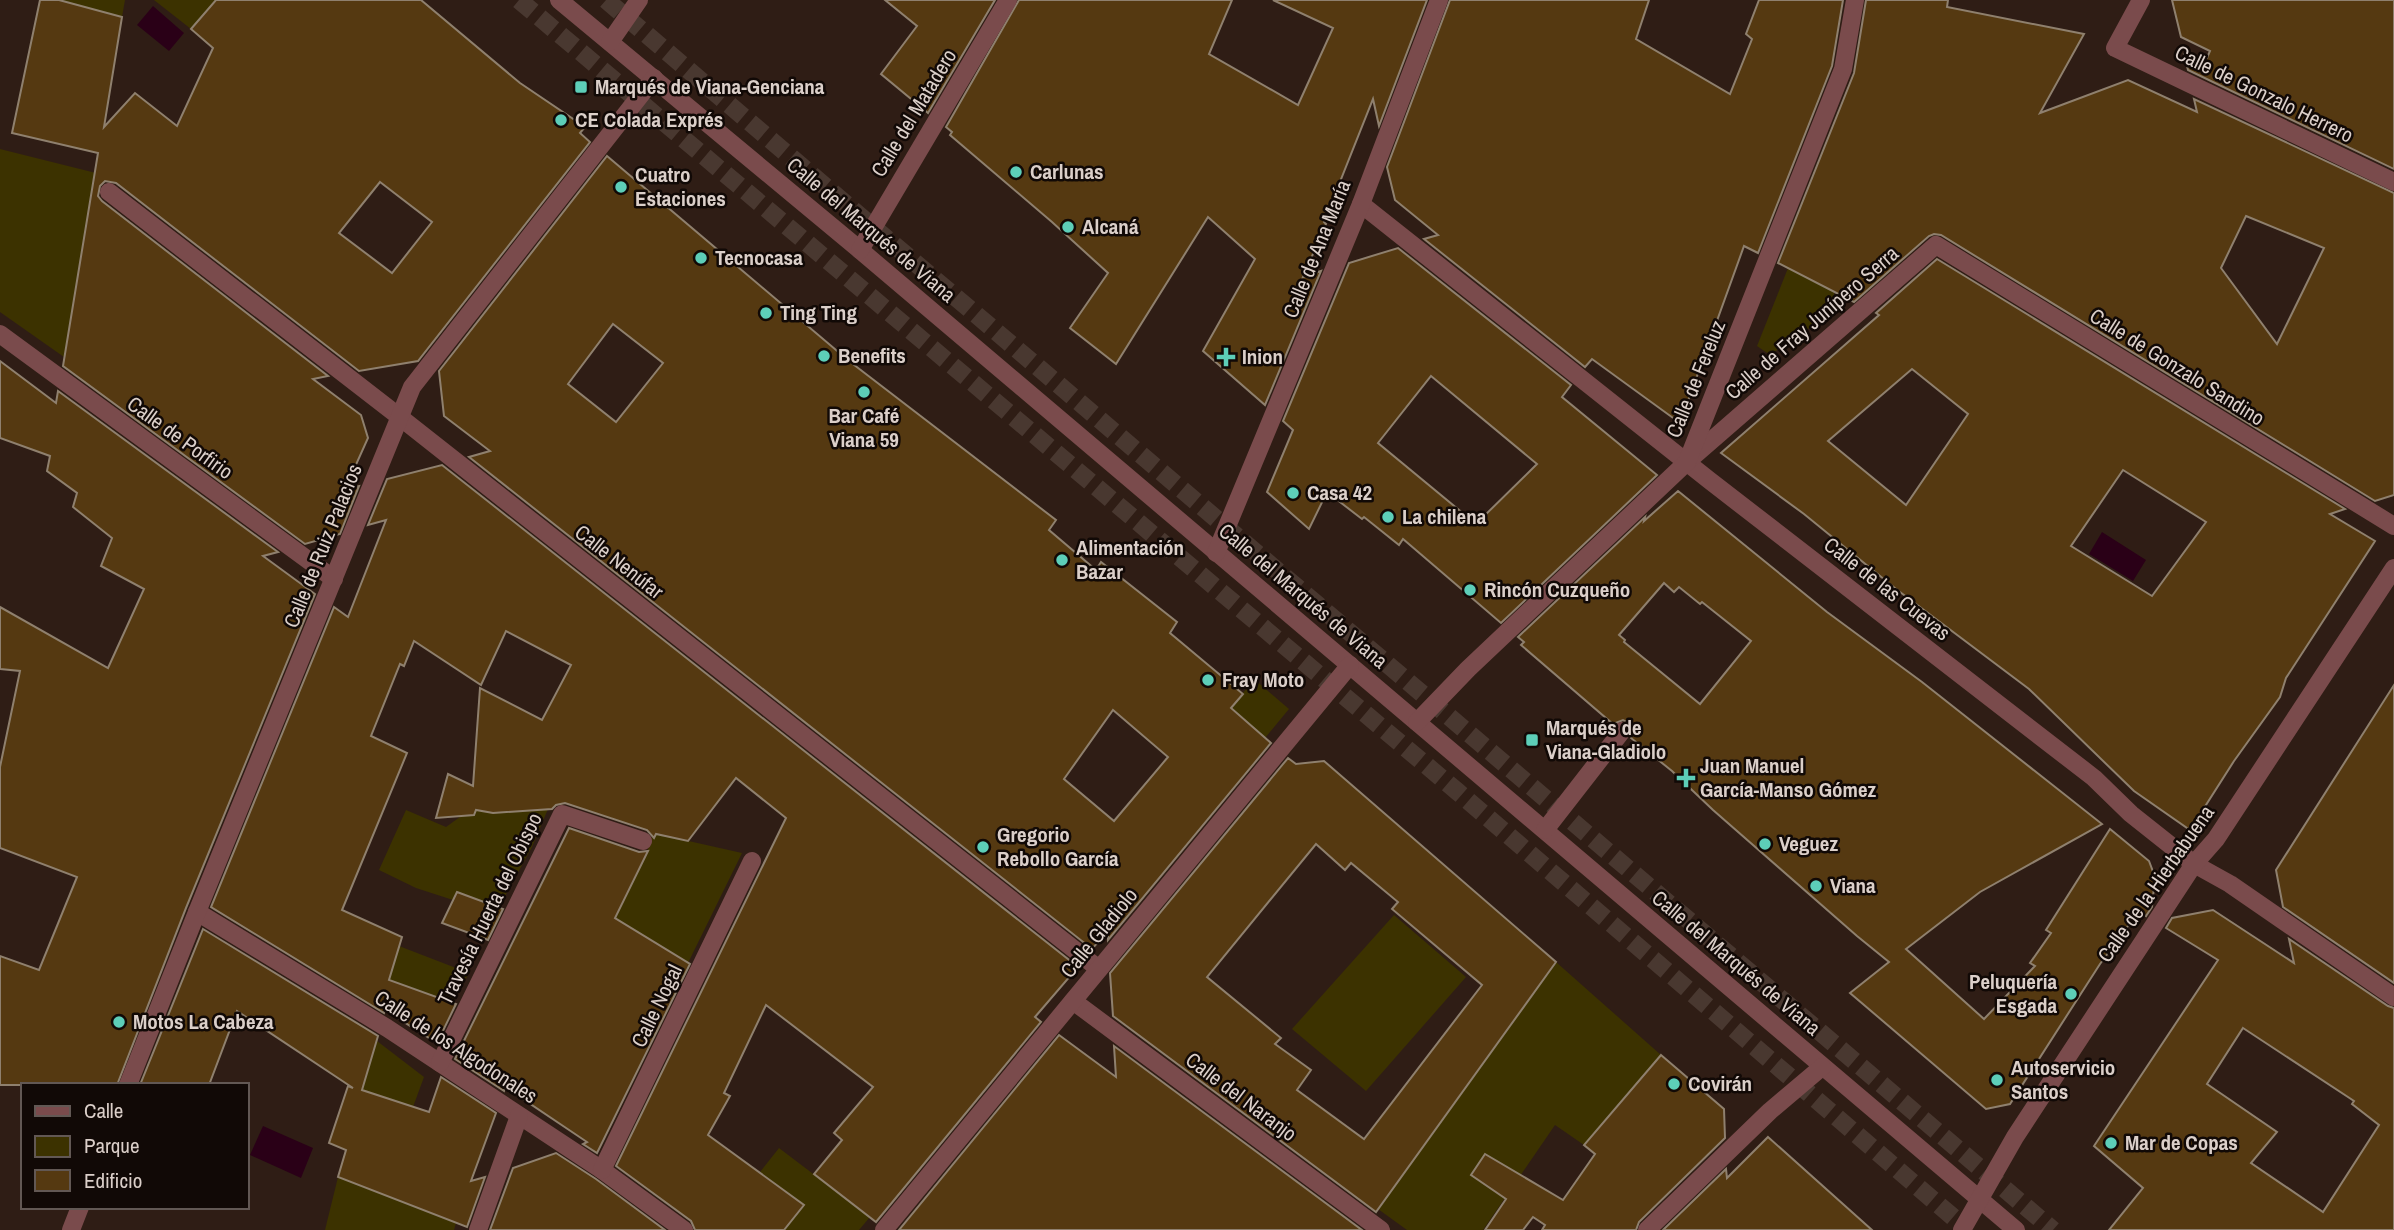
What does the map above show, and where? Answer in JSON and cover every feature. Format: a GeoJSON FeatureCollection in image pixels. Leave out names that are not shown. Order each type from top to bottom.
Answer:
{"type":"FeatureCollection","features":[{"type":"Feature","properties":{"kind":"street","name":"Calle del Marqués de Viana"},"geometry":{"type":"LineString","coordinates":[[559,0],[860,250],[2016,1230]]}},
{"type":"Feature","properties":{"kind":"street"},"geometry":{"type":"LineString","coordinates":[[610,42],[639,0]]}},
{"type":"Feature","properties":{"kind":"street","name":"Calle del Matadero"},"geometry":{"type":"LineString","coordinates":[[860,250],[1008,0]]}},
{"type":"Feature","properties":{"kind":"street","name":"Calle de Ana María"},"geometry":{"type":"LineString","coordinates":[[1216,553],[1362,204],[1439,0]]}},
{"type":"Feature","properties":{"kind":"street","name":"Calle de Fereluz"},"geometry":{"type":"LineString","coordinates":[[1417,722],[1468,669],[1687,462],[1843,69],[1855,0]]}},
{"type":"Feature","properties":{"kind":"street","name":"Calle de Gonzalo Herrero"},"geometry":{"type":"LineString","coordinates":[[2141,0],[2115,48],[2394,182]]}},
{"type":"Feature","properties":{"kind":"street","name":"Calle de Ruiz Palacios"},"geometry":{"type":"LineString","coordinates":[[129,1083],[412,387],[654,78]]}},
{"type":"Feature","properties":{"kind":"street","name":"Calle Nenúfar"},"geometry":{"type":"LineString","coordinates":[[109,192],[401,418],[1099,968]]}},
{"type":"Feature","properties":{"kind":"street","name":"Calle de las Cuevas"},"geometry":{"type":"LineString","coordinates":[[1362,204],[1687,462],[2094,778],[2130,814],[2194,864],[2230,884],[2394,997]]}},
{"type":"Feature","properties":{"kind":"street","name":"Calle de Fray Junípero Serra"},"geometry":{"type":"LineString","coordinates":[[1687,462],[1936,245]]}},
{"type":"Feature","properties":{"kind":"street","name":"Calle de Gonzalo Sandino"},"geometry":{"type":"LineString","coordinates":[[1936,245],[2394,526]]}},
{"type":"Feature","properties":{"kind":"street","name":"Calle de Porfirio"},"geometry":{"type":"LineString","coordinates":[[0,334],[334,579]]}},
{"type":"Feature","properties":{"kind":"street","name":"Calle de la Hierbabuena"},"geometry":{"type":"LineString","coordinates":[[1962,1230],[2015,1137],[2194,864],[2216,839],[2394,568]]}},
{"type":"Feature","properties":{"kind":"street","name":"Calle Gladiolo"},"geometry":{"type":"LineString","coordinates":[[884,1230],[1350,665]]}},
{"type":"Feature","properties":{"kind":"street"},"geometry":{"type":"LineString","coordinates":[[1545,830],[1622,731]]}},
{"type":"Feature","properties":{"kind":"street","name":"Travesía Huerta del Obispo"},"geometry":{"type":"LineString","coordinates":[[440,1063],[562,814],[643,841]]}},
{"type":"Feature","properties":{"kind":"street","name":"Calle Nogal"},"geometry":{"type":"LineString","coordinates":[[603,1170],[752,861]]}},
{"type":"Feature","properties":{"kind":"street","name":"Calle de los Algodonales"},"geometry":{"type":"LineString","coordinates":[[197,912],[440,1063],[603,1170],[684,1230]]}},
{"type":"Feature","properties":{"kind":"street","name":"Calle del Naranjo"},"geometry":{"type":"LineString","coordinates":[[1073,1001],[1381,1230]]}},
{"type":"Feature","properties":{"kind":"street"},"geometry":{"type":"LineString","coordinates":[[1647,1230],[1770,1111],[1822,1067]]}},
{"type":"Feature","properties":{"kind":"street"},"geometry":{"type":"LineString","coordinates":[[478,1230],[519,1116]]}},
{"type":"Feature","properties":{"kind":"street"},"geometry":{"type":"LineString","coordinates":[[71,1230],[79,1209]]}},
{"type":"Feature","properties":{"kind":"green space"},"geometry":{"type":"Polygon","coordinates":[[[59,0],[125,0],[122,17],[59,0]]]}},
{"type":"Feature","properties":{"kind":"green space"},"geometry":{"type":"Polygon","coordinates":[[[154,0],[216,0],[191,29],[154,0]]]}},
{"type":"Feature","properties":{"kind":"green space"},"geometry":{"type":"Polygon","coordinates":[[[0,149],[96,173],[64,357],[0,312],[0,149]]]}},
{"type":"Feature","properties":{"kind":"green space"},"geometry":{"type":"Polygon","coordinates":[[[1788,268],[1834,291],[1834,311],[1770,355],[1757,346],[1788,268]]]}},
{"type":"Feature","properties":{"kind":"green space"},"geometry":{"type":"Polygon","coordinates":[[[1254,679],[1289,709],[1265,738],[1231,708],[1254,679]]]}},
{"type":"Feature","properties":{"kind":"green space"},"geometry":{"type":"Polygon","coordinates":[[[471,809],[491,813],[548,809],[532,847],[499,907],[457,892],[453,900],[416,888],[379,870],[406,810],[446,827],[471,809]]]}},
{"type":"Feature","properties":{"kind":"green space"},"geometry":{"type":"Polygon","coordinates":[[[653,833],[742,853],[688,963],[614,919],[647,852],[653,833]]]}},
{"type":"Feature","properties":{"kind":"green space"},"geometry":{"type":"Polygon","coordinates":[[[1394,915],[1466,977],[1366,1091],[1292,1029],[1394,915]]]}},
{"type":"Feature","properties":{"kind":"green space"},"geometry":{"type":"Polygon","coordinates":[[[399,946],[469,973],[453,1003],[389,981],[399,946]]]}},
{"type":"Feature","properties":{"kind":"green space"},"geometry":{"type":"Polygon","coordinates":[[[1556,962],[1661,1055],[1584,1145],[1555,1125],[1483,1230],[1407,1230],[1378,1209],[1556,962]]]}},
{"type":"Feature","properties":{"kind":"green space"},"geometry":{"type":"Polygon","coordinates":[[[377,1041],[424,1077],[413,1107],[362,1091],[377,1041]]]}},
{"type":"Feature","properties":{"kind":"green space"},"geometry":{"type":"Polygon","coordinates":[[[779,1148],[870,1217],[859,1230],[784,1230],[795,1216],[752,1182],[779,1148]]]}},
{"type":"Feature","properties":{"kind":"green space"},"geometry":{"type":"Polygon","coordinates":[[[338,1177],[456,1223],[454,1230],[325,1230],[338,1177]]]}},
{"type":"Feature","properties":{"kind":"shaded area"},"geometry":{"type":"Polygon","coordinates":[[[153,6],[184,33],[169,51],[137,25],[153,6]]]}},
{"type":"Feature","properties":{"kind":"shaded area"},"geometry":{"type":"Polygon","coordinates":[[[2102,532],[2146,560],[2133,581],[2089,554],[2102,532]]]}},
{"type":"Feature","properties":{"kind":"shaded area"},"geometry":{"type":"Polygon","coordinates":[[[263,1126],[313,1148],[301,1178],[250,1155],[263,1126]]]}},
{"type":"Feature","properties":{"kind":"building"},"geometry":{"type":"Polygon","coordinates":[[[40,0],[59,0],[122,17],[104,127],[135,93],[177,126],[213,48],[191,29],[216,0],[421,0],[520,83],[585,127],[580,133],[590,142],[418,361],[359,371],[116,183],[105,181],[100,186],[98,196],[102,201],[328,376],[313,379],[361,415],[368,438],[345,489],[359,486],[340,534],[305,544],[63,366],[98,153],[12,133],[40,0]],[[380,182],[339,233],[392,273],[432,222],[380,182]]]}},
{"type":"Feature","properties":{"kind":"building"},"geometry":{"type":"Polygon","coordinates":[[[885,0],[995,0],[928,113],[881,74],[917,26],[885,0]]]}},
{"type":"Feature","properties":{"kind":"building"},"geometry":{"type":"Polygon","coordinates":[[[1019,0],[1232,0],[1209,54],[1298,105],[1333,28],[1273,0],[1427,0],[1379,126],[1373,99],[1303,277],[1321,271],[1265,405],[1203,351],[1255,259],[1208,217],[1116,364],[1070,328],[1108,273],[950,135],[952,132],[946,127],[1019,0]]]}},
{"type":"Feature","properties":{"kind":"building"},"geometry":{"type":"Polygon","coordinates":[[[1450,0],[1649,0],[1636,39],[1730,94],[1752,39],[1746,34],[1759,0],[1843,0],[1832,66],[1758,253],[1744,246],[1680,423],[1592,359],[1585,367],[1424,239],[1438,235],[1395,200],[1387,167],[1450,0]]]}},
{"type":"Feature","properties":{"kind":"building"},"geometry":{"type":"Polygon","coordinates":[[[1866,0],[1948,0],[1947,7],[2084,34],[2040,113],[2128,80],[2197,112],[2194,99],[2394,193],[2394,495],[2375,501],[1941,235],[1929,236],[1854,302],[1778,263],[1854,73],[1866,0]],[[2246,216],[2221,268],[2277,344],[2324,248],[2246,216]]]}},
{"type":"Feature","properties":{"kind":"building"},"geometry":{"type":"Polygon","coordinates":[[[2172,0],[2394,0],[2394,169],[2188,70],[2184,54],[2207,58],[2210,51],[2181,37],[2172,0]]]}},
{"type":"Feature","properties":{"kind":"building"},"geometry":{"type":"Polygon","coordinates":[[[607,156],[849,361],[1056,520],[1049,530],[1096,570],[1101,562],[1177,622],[1170,633],[1243,694],[1231,708],[1271,743],[1108,940],[1108,931],[1092,949],[469,457],[490,451],[444,416],[439,371],[607,156]],[[613,324],[568,384],[616,422],[663,363],[613,324]],[[1113,710],[1064,779],[1114,821],[1168,757],[1113,710]]]}},
{"type":"Feature","properties":{"kind":"building"},"geometry":{"type":"Polygon","coordinates":[[[1398,248],[1571,385],[1562,397],[1657,475],[1501,623],[1403,539],[1399,545],[1327,492],[1309,529],[1267,492],[1293,430],[1283,421],[1349,263],[1398,248]],[[1431,376],[1378,443],[1476,524],[1537,464],[1431,376]]]}},
{"type":"Feature","properties":{"kind":"building"},"geometry":{"type":"Polygon","coordinates":[[[1937,259],[2345,509],[2330,514],[2375,541],[2286,678],[2280,697],[2234,761],[2190,830],[2134,791],[2029,689],[1721,453],[1879,315],[1876,313],[1937,259]],[[1912,369],[1828,441],[1906,505],[1968,414],[1912,369]],[[2123,470],[2071,546],[2152,596],[2206,522],[2123,470]]]}},
{"type":"Feature","properties":{"kind":"building"},"geometry":{"type":"Polygon","coordinates":[[[0,361],[56,403],[58,391],[278,552],[263,556],[315,594],[186,908],[118,1083],[0,1085],[0,956],[39,970],[77,877],[0,848],[0,767],[20,671],[0,669],[0,607],[108,668],[144,589],[101,566],[112,538],[73,507],[77,493],[47,471],[50,456],[0,438],[0,361]]]}},
{"type":"Feature","properties":{"kind":"building"},"geometry":{"type":"Polygon","coordinates":[[[442,465],[1078,967],[1035,1017],[1041,1022],[876,1222],[814,1174],[842,1140],[834,1133],[873,1087],[766,1005],[724,1093],[730,1096],[708,1135],[804,1205],[784,1230],[695,1230],[691,1221],[616,1166],[786,818],[736,778],[688,841],[656,834],[654,838],[647,830],[565,803],[552,809],[493,813],[476,810],[474,815],[436,818],[448,774],[473,786],[480,688],[542,720],[571,665],[506,631],[481,685],[414,641],[404,666],[400,664],[371,736],[407,753],[342,910],[402,937],[389,980],[456,1004],[437,1043],[211,907],[334,607],[348,617],[386,520],[368,525],[387,479],[442,465]]]}},
{"type":"Feature","properties":{"kind":"building"},"geometry":{"type":"Polygon","coordinates":[[[1678,491],[1827,612],[1922,682],[2102,824],[1980,892],[1906,949],[1984,1019],[2035,966],[2030,963],[2051,933],[2046,930],[2110,829],[2149,861],[2155,877],[2152,907],[2146,916],[2139,911],[2100,964],[2010,1104],[1986,1109],[1850,993],[1889,962],[1631,738],[1633,732],[1629,723],[1623,720],[1613,724],[1521,645],[1524,642],[1518,637],[1645,517],[1644,521],[1678,491]],[[1664,583],[1619,635],[1700,704],[1751,641],[1679,587],[1674,592],[1664,583]]]}},
{"type":"Feature","properties":{"kind":"building"},"geometry":{"type":"Polygon","coordinates":[[[2394,685],[2394,983],[2283,907],[2276,870],[2394,685]]]}},
{"type":"Feature","properties":{"kind":"building"},"geometry":{"type":"Polygon","coordinates":[[[1288,758],[1296,764],[1324,761],[1556,962],[1376,1212],[1113,1016],[1110,973],[1288,758]],[[1316,844],[1207,977],[1281,1038],[1275,1044],[1311,1070],[1297,1090],[1364,1139],[1482,985],[1392,909],[1398,902],[1351,863],[1345,870],[1316,844]]]}},
{"type":"Feature","properties":{"kind":"building"},"geometry":{"type":"Polygon","coordinates":[[[569,828],[639,852],[648,851],[615,918],[690,964],[597,1153],[583,1144],[587,1142],[505,1087],[504,1091],[455,1059],[569,828]]]}},
{"type":"Feature","properties":{"kind":"building"},"geometry":{"type":"Polygon","coordinates":[[[457,892],[503,909],[488,940],[442,923],[457,892]]]}},
{"type":"Feature","properties":{"kind":"building"},"geometry":{"type":"Polygon","coordinates":[[[2213,910],[2294,963],[2289,939],[2394,1008],[2394,1230],[2109,1230],[2143,1188],[2094,1146],[2218,960],[2166,928],[2172,918],[2213,910]],[[2243,1028],[2207,1084],[2277,1132],[2251,1163],[2323,1212],[2379,1125],[2352,1104],[2354,1101],[2243,1028]]]}},
{"type":"Feature","properties":{"kind":"building"},"geometry":{"type":"Polygon","coordinates":[[[203,929],[378,1036],[362,1090],[429,1112],[441,1077],[496,1113],[471,1181],[485,1177],[467,1227],[338,1177],[346,1150],[329,1143],[348,1086],[353,1088],[237,1011],[210,1083],[141,1083],[203,929]]]}},
{"type":"Feature","properties":{"kind":"building"},"geometry":{"type":"Polygon","coordinates":[[[1059,1035],[1116,1077],[1114,1046],[1362,1230],[899,1230],[1059,1035]]]}},
{"type":"Feature","properties":{"kind":"building"},"geometry":{"type":"Polygon","coordinates":[[[1661,1055],[1724,1109],[1725,1138],[1639,1222],[1636,1230],[1542,1230],[1545,1225],[1533,1217],[1523,1230],[1485,1230],[1506,1199],[1471,1175],[1485,1154],[1563,1200],[1595,1154],[1584,1145],[1661,1055]]]}},
{"type":"Feature","properties":{"kind":"building"},"geometry":{"type":"Polygon","coordinates":[[[1768,1137],[1872,1230],[1663,1230],[1726,1169],[1727,1178],[1768,1137]]]}},
{"type":"Feature","properties":{"kind":"building"},"geometry":{"type":"Polygon","coordinates":[[[556,1153],[665,1230],[490,1230],[513,1168],[556,1153]]]}},
{"type":"Feature","properties":{"kind":"tunnel"},"geometry":{"type":"LineString","coordinates":[[519,0],[1458,792],[1968,1230]]}},
{"type":"Feature","properties":{"kind":"tunnel"},"geometry":{"type":"LineString","coordinates":[[606,0],[2053,1230]]}},
{"type":"Feature","properties":{"kind":"place","name":"Marqués de Viana-Genciana"},"geometry":{"type":"Point","coordinates":[581,87]}},
{"type":"Feature","properties":{"kind":"place","name":"CE Colada Exprés"},"geometry":{"type":"Point","coordinates":[561,120]}},
{"type":"Feature","properties":{"kind":"place","name":"Carlunas"},"geometry":{"type":"Point","coordinates":[1016,172]}},
{"type":"Feature","properties":{"kind":"place","name":"Cuatro Estaciones"},"geometry":{"type":"Point","coordinates":[621,187]}},
{"type":"Feature","properties":{"kind":"place","name":"Alcaná"},"geometry":{"type":"Point","coordinates":[1068,227]}},
{"type":"Feature","properties":{"kind":"place","name":"Tecnocasa"},"geometry":{"type":"Point","coordinates":[701,258]}},
{"type":"Feature","properties":{"kind":"place","name":"Ting Ting"},"geometry":{"type":"Point","coordinates":[766,313]}},
{"type":"Feature","properties":{"kind":"place","name":"Benefits"},"geometry":{"type":"Point","coordinates":[824,356]}},
{"type":"Feature","properties":{"kind":"place","name":"Inion"},"geometry":{"type":"Point","coordinates":[1226,357]}},
{"type":"Feature","properties":{"kind":"place","name":"Bar Café Viana 59"},"geometry":{"type":"Point","coordinates":[864,392]}},
{"type":"Feature","properties":{"kind":"place","name":"Casa 42"},"geometry":{"type":"Point","coordinates":[1293,493]}},
{"type":"Feature","properties":{"kind":"place","name":"La chilena"},"geometry":{"type":"Point","coordinates":[1388,517]}},
{"type":"Feature","properties":{"kind":"place","name":"Alimentación Bazar"},"geometry":{"type":"Point","coordinates":[1062,560]}},
{"type":"Feature","properties":{"kind":"place","name":"Rincón Cuzqueño"},"geometry":{"type":"Point","coordinates":[1470,590]}},
{"type":"Feature","properties":{"kind":"place","name":"Fray Moto"},"geometry":{"type":"Point","coordinates":[1208,680]}},
{"type":"Feature","properties":{"kind":"place","name":"Marqués de Viana-Gladiolo"},"geometry":{"type":"Point","coordinates":[1532,740]}},
{"type":"Feature","properties":{"kind":"place","name":"Juan Manuel García-Manso Gómez"},"geometry":{"type":"Point","coordinates":[1686,778]}},
{"type":"Feature","properties":{"kind":"place","name":"Veguez"},"geometry":{"type":"Point","coordinates":[1765,844]}},
{"type":"Feature","properties":{"kind":"place","name":"Gregorio Rebollo García"},"geometry":{"type":"Point","coordinates":[983,847]}},
{"type":"Feature","properties":{"kind":"place","name":"Viana"},"geometry":{"type":"Point","coordinates":[1816,886]}},
{"type":"Feature","properties":{"kind":"place","name":"Peluquería Esgada"},"geometry":{"type":"Point","coordinates":[2071,994]}},
{"type":"Feature","properties":{"kind":"place","name":"Motos La Cabeza"},"geometry":{"type":"Point","coordinates":[119,1022]}},
{"type":"Feature","properties":{"kind":"place","name":"Autoservicio Santos"},"geometry":{"type":"Point","coordinates":[1997,1080]}},
{"type":"Feature","properties":{"kind":"place","name":"Covirán"},"geometry":{"type":"Point","coordinates":[1674,1084]}},
{"type":"Feature","properties":{"kind":"place","name":"Mar de Copas"},"geometry":{"type":"Point","coordinates":[2111,1143]}}]}
